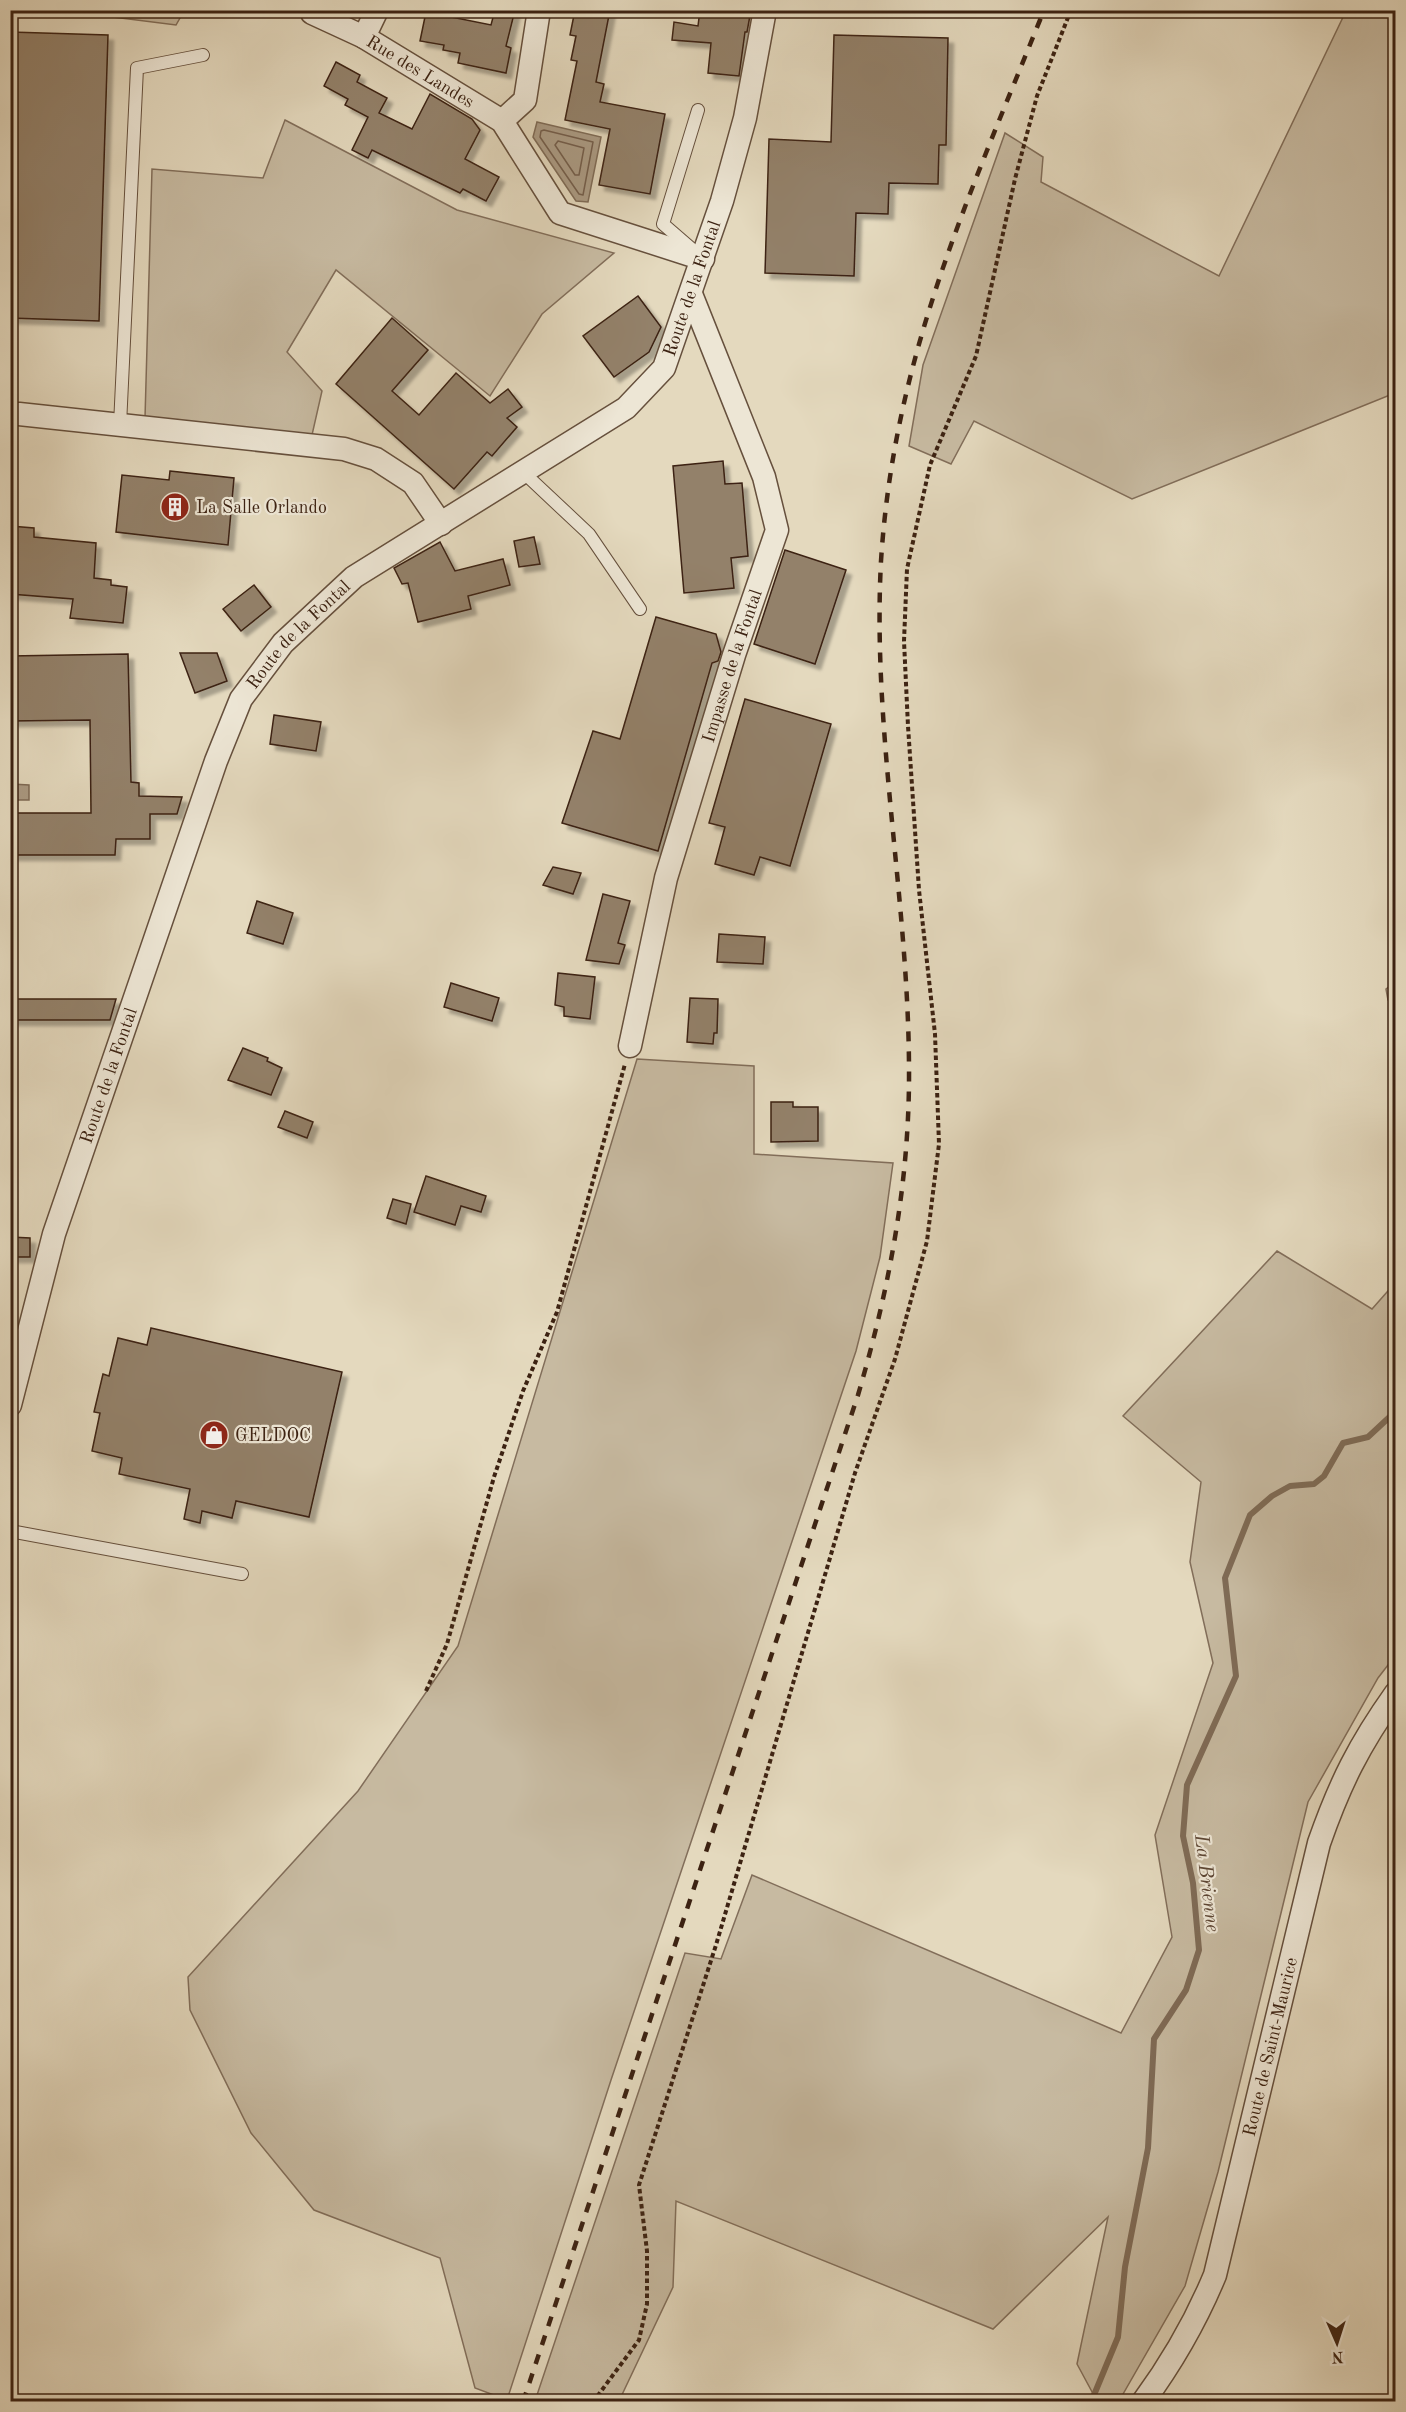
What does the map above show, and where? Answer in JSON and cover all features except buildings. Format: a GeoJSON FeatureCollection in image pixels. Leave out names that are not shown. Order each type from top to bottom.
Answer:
{"type":"FeatureCollection","features":[{"type":"Feature","properties":{"kind":"street","name":"Rue des Landes"},"geometry":{"type":"LineString","coordinates":[[376,10],[364,37],[502,121],[560,213],[703,259]]}},
{"type":"Feature","properties":{"kind":"street"},"geometry":{"type":"LineString","coordinates":[[502,121],[525,99],[539,10]]}},
{"type":"Feature","properties":{"kind":"street","name":"Route de la Fontal"},"geometry":{"type":"LineString","coordinates":[[10,1405],[54,1234],[212,772],[241,699],[283,642],[354,577],[626,408],[664,368],[692,294],[745,118],[765,10]]}},
{"type":"Feature","properties":{"kind":"street"},"geometry":{"type":"LineString","coordinates":[[312,13],[364,37]]}},
{"type":"Feature","properties":{"kind":"street","name":"Impasse de la Fontal"},"geometry":{"type":"LineString","coordinates":[[630,1046],[666,878],[734,655],[777,530],[764,477],[692,294]]}},
{"type":"Feature","properties":{"kind":"street"},"geometry":{"type":"LineString","coordinates":[[13,414],[344,449],[376,459],[413,483],[441,524]]}},
{"type":"Feature","properties":{"kind":"street","name":"Route de Saint-Maurice"},"geometry":{"type":"LineString","coordinates":[[1143,2402],[1182,2345],[1198,2316],[1215,2275],[1319,1843],[1338,1787],[1361,1743],[1395,1693]]}},
{"type":"Feature","properties":{"kind":"lane"},"geometry":{"type":"LineString","coordinates":[[120,424],[137,68],[203,55]]}},
{"type":"Feature","properties":{"kind":"lane"},"geometry":{"type":"LineString","coordinates":[[698,110],[663,224],[703,259]]}},
{"type":"Feature","properties":{"kind":"lane"},"geometry":{"type":"LineString","coordinates":[[523,472],[589,534],[640,609]]}},
{"type":"Feature","properties":{"kind":"lane"},"geometry":{"type":"LineString","coordinates":[[10,1531],[242,1574]]}},
{"type":"Feature","properties":{"kind":"path"},"geometry":{"type":"LineString","coordinates":[[593,2402],[639,2340],[647,2304],[647,2252],[639,2185],[716,1946],[855,1473],[895,1359],[927,1241],[939,1144],[935,1034],[919,890],[908,726],[904,641],[907,569],[930,465],[976,356],[1015,179],[1037,96],[1071,10]]}},
{"type":"Feature","properties":{"kind":"path"},"geometry":{"type":"LineString","coordinates":[[426,1691],[447,1644],[494,1477],[523,1391],[557,1312],[587,1194],[630,1046]]}},
{"type":"Feature","properties":{"kind":"shaded area"},"geometry":{"type":"Polygon","coordinates":[[[65,11],[184,11],[176,25],[65,11]]]}},
{"type":"Feature","properties":{"kind":"shaded area"},"geometry":{"type":"Polygon","coordinates":[[[1346,11],[1395,11],[1395,393],[1132,499],[974,421],[951,464],[909,446],[923,365],[1005,133],[1043,157],[1041,182],[1219,276],[1346,11]]]}},
{"type":"Feature","properties":{"kind":"shaded area"},"geometry":{"type":"Polygon","coordinates":[[[285,120],[457,210],[614,253],[542,314],[490,396],[336,270],[287,352],[322,391],[312,435],[145,418],[152,169],[263,178],[285,120]]]}},
{"type":"Feature","properties":{"kind":"shaded area"},"geometry":{"type":"Polygon","coordinates":[[[1395,982],[1395,1003],[1388,1000],[1386,989],[1395,982]]]}},
{"type":"Feature","properties":{"kind":"shaded area"},"geometry":{"type":"Polygon","coordinates":[[[637,1059],[754,1066],[754,1154],[893,1163],[880,1257],[856,1351],[611,2080],[507,2400],[475,2388],[440,2258],[314,2210],[251,2133],[190,2010],[188,1977],[358,1791],[458,1646],[637,1059]]]}},
{"type":"Feature","properties":{"kind":"shaded area"},"geometry":{"type":"Polygon","coordinates":[[[1277,1251],[1372,1309],[1395,1283],[1395,1656],[1378,1678],[1308,1802],[1218,2172],[1185,2286],[1119,2401],[1097,2401],[1077,2364],[1108,2217],[993,2329],[676,2201],[673,2287],[619,2401],[535,2401],[685,1953],[721,1959],[752,1875],[1121,2033],[1172,1937],[1155,1835],[1213,1663],[1190,1562],[1201,1482],[1123,1416],[1277,1251]]]}},
{"type":"Feature","properties":{"kind":"water"},"geometry":{"type":"Polygon","coordinates":[[[537,122],[601,137],[588,202],[576,201],[533,137],[537,122]]]}},
{"type":"Feature","properties":{"kind":"water"},"geometry":{"type":"Polygon","coordinates":[[[11,784],[29,785],[29,800],[11,800],[11,784]]]}},
{"type":"Feature","properties":{"kind":"waterway","name":"La Brienne"},"geometry":{"type":"LineString","coordinates":[[1086,2402],[1094,2395],[1118,2337],[1125,2267],[1148,2148],[1154,2039],[1186,1990],[1199,1950],[1193,1883],[1183,1836],[1187,1785],[1236,1676],[1225,1578],[1250,1515],[1272,1496],[1290,1486],[1314,1484],[1324,1476],[1343,1443],[1368,1437],[1396,1411]]}},
{"type":"Feature","properties":{"kind":"railway"},"geometry":{"type":"LineString","coordinates":[[523,2402],[858,1395],[880,1314],[902,1191],[909,1066],[903,940],[881,687],[881,561],[889,486],[901,415],[939,279],[963,212],[1044,10]]}},
{"type":"Feature","properties":{"kind":"place","name":"La Salle Orlando"},"geometry":{"type":"Point","coordinates":[175,507]}},
{"type":"Feature","properties":{"kind":"place","name":"GELDOC"},"geometry":{"type":"Point","coordinates":[214,1435]}}]}
